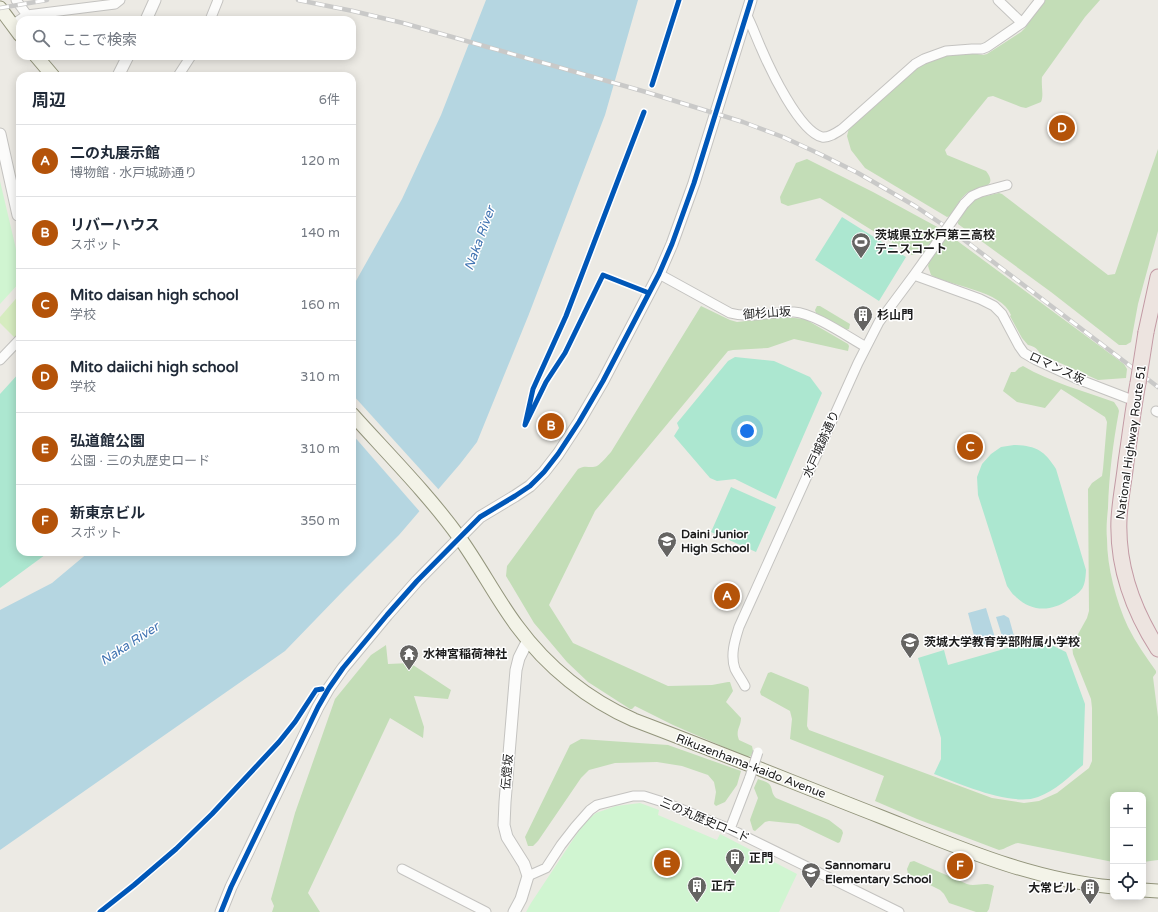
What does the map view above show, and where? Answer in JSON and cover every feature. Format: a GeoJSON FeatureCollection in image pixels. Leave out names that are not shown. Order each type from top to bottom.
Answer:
{"type":"FeatureCollection","features":[{"type":"Feature","properties":{"kind":"highway","name":"National Highway Route 51"},"geometry":{"type":"LineString","coordinates":[[1158,277],[1146,332],[1135,401],[1120,519],[1120,540],[1125,576],[1142,623],[1158,648]]}},
{"type":"Feature","properties":{"kind":"main road"},"geometry":{"type":"LineString","coordinates":[[0,8],[16,30]]}},
{"type":"Feature","properties":{"kind":"main road"},"geometry":{"type":"LineString","coordinates":[[39,60],[50,72]]}},
{"type":"Feature","properties":{"kind":"main road","name":"Rikuzenhama-kaido Avenue"},"geometry":{"type":"LineString","coordinates":[[356,418],[435,507],[460,538],[506,610],[528,640],[545,659],[575,686],[605,706],[634,720],[936,839],[1014,868],[1078,882],[1110,887]]}},
{"type":"Feature","properties":{"kind":"main road"},"geometry":{"type":"LineString","coordinates":[[1146,890],[1158,891]]}},
{"type":"Feature","properties":{"kind":"street"},"geometry":{"type":"LineString","coordinates":[[16,0],[27,15],[115,4],[120,0]]}},
{"type":"Feature","properties":{"kind":"street"},"geometry":{"type":"LineString","coordinates":[[148,16],[156,0]]}},
{"type":"Feature","properties":{"kind":"street"},"geometry":{"type":"LineString","coordinates":[[212,16],[218,0]]}},
{"type":"Feature","properties":{"kind":"street"},"geometry":{"type":"LineString","coordinates":[[221,912],[318,707],[343,668],[417,581],[480,517],[530,486],[544,472],[558,454],[604,381],[659,274],[672,244],[694,183],[751,0]]}},
{"type":"Feature","properties":{"kind":"street"},"geometry":{"type":"LineString","coordinates":[[998,0],[1022,23]]}},
{"type":"Feature","properties":{"kind":"street"},"geometry":{"type":"LineString","coordinates":[[746,14],[768,64],[790,104],[807,127],[823,137],[828,137],[842,129],[915,64],[946,51],[972,49],[982,50],[1022,23],[1040,0]]}},
{"type":"Feature","properties":{"kind":"street"},"geometry":{"type":"LineString","coordinates":[[12,25],[16,22]]}},
{"type":"Feature","properties":{"kind":"street"},"geometry":{"type":"LineString","coordinates":[[120,72],[126,60]]}},
{"type":"Feature","properties":{"kind":"street"},"geometry":{"type":"LineString","coordinates":[[181,72],[188,60]]}},
{"type":"Feature","properties":{"kind":"street"},"geometry":{"type":"LineString","coordinates":[[0,134],[16,206]]}},
{"type":"Feature","properties":{"kind":"street","name":"水戸城跡通り"},"geometry":{"type":"LineString","coordinates":[[745,686],[735,668],[733,658],[734,644],[739,627],[855,370],[879,322],[914,276],[964,204],[972,196],[1007,184]]}},
{"type":"Feature","properties":{"kind":"street","name":"御杉山坂"},"geometry":{"type":"LineString","coordinates":[[659,274],[730,314],[738,316],[777,312],[796,312],[813,316],[866,347]]}},
{"type":"Feature","properties":{"kind":"street","name":"ロマンス坂"},"geometry":{"type":"LineString","coordinates":[[914,276],[980,299],[994,306],[1002,314],[1024,353],[1075,378],[1135,401]]}},
{"type":"Feature","properties":{"kind":"street"},"geometry":{"type":"LineString","coordinates":[[0,360],[16,343]]}},
{"type":"Feature","properties":{"kind":"street","name":"伝燈坂"},"geometry":{"type":"LineString","coordinates":[[528,640],[519,658],[516,670],[504,825],[507,837],[524,864],[528,876]]}},
{"type":"Feature","properties":{"kind":"street"},"geometry":{"type":"LineString","coordinates":[[730,829],[759,750]]}},
{"type":"Feature","properties":{"kind":"street","name":"三の丸歴史ロード"},"geometry":{"type":"LineString","coordinates":[[528,876],[546,868],[561,845],[590,810],[598,804],[633,796],[644,796],[666,803],[730,829],[899,912]]}},
{"type":"Feature","properties":{"kind":"street"},"geometry":{"type":"LineString","coordinates":[[402,869],[486,912]]}},
{"type":"Feature","properties":{"kind":"street"},"geometry":{"type":"LineString","coordinates":[[514,912],[521,899],[528,876]]}},
{"type":"Feature","properties":{"kind":"green space"},"geometry":{"type":"Polygon","coordinates":[[[1045,0],[1100,0],[1085,17],[1042,77],[1041,102],[1026,108],[993,96],[988,97],[945,150],[947,155],[986,171],[990,177],[989,184],[964,195],[950,216],[947,217],[865,168],[851,150],[847,136],[849,128],[919,67],[936,58],[955,53],[987,54],[1021,32],[1045,0]]]}},
{"type":"Feature","properties":{"kind":"green space"},"geometry":{"type":"Polygon","coordinates":[[[1158,149],[1158,231],[1138,304],[1131,342],[1126,345],[1119,345],[1051,292],[958,224],[969,204],[977,198],[999,193],[1108,275],[1115,274],[1158,149]]]}},
{"type":"Feature","properties":{"kind":"green space"},"geometry":{"type":"Polygon","coordinates":[[[807,159],[873,192],[941,229],[925,252],[912,255],[820,198],[788,206],[781,203],[780,197],[796,163],[807,159]]]}},
{"type":"Feature","properties":{"kind":"green space"},"geometry":{"type":"Polygon","coordinates":[[[0,181],[16,249],[16,286],[0,304],[0,181]]]}},
{"type":"Feature","properties":{"kind":"green space","name":"茨城県立水戸第三高校 テニスコート"},"geometry":{"type":"Polygon","coordinates":[[[842,217],[906,257],[879,301],[815,260],[842,217]]]}},
{"type":"Feature","properties":{"kind":"green space"},"geometry":{"type":"Polygon","coordinates":[[[948,234],[1124,364],[1127,369],[1126,378],[1098,380],[1040,354],[1037,349],[1028,345],[1022,338],[1006,307],[997,300],[975,290],[931,275],[928,266],[929,263],[948,234]]]}},
{"type":"Feature","properties":{"kind":"green space"},"geometry":{"type":"Polygon","coordinates":[[[16,299],[15,338],[0,323],[0,317],[16,299]]]}},
{"type":"Feature","properties":{"kind":"green space"},"geometry":{"type":"Polygon","coordinates":[[[701,306],[737,322],[783,317],[805,319],[848,344],[848,351],[794,339],[768,348],[728,351],[595,511],[549,605],[573,643],[668,686],[712,685],[730,682],[733,691],[726,702],[741,718],[738,731],[739,740],[752,746],[753,751],[751,756],[747,757],[673,725],[635,706],[630,709],[588,682],[567,662],[534,623],[506,576],[507,566],[578,469],[597,466],[611,452],[701,306]]]}},
{"type":"Feature","properties":{"kind":"green space"},"geometry":{"type":"Polygon","coordinates":[[[817,306],[820,306],[850,324],[849,329],[846,330],[816,313],[815,310],[817,306]]]}},
{"type":"Feature","properties":{"kind":"green space"},"geometry":{"type":"Polygon","coordinates":[[[735,357],[774,361],[810,377],[822,393],[776,499],[735,479],[717,481],[710,478],[674,436],[679,428],[677,423],[728,361],[735,357]]]}},
{"type":"Feature","properties":{"kind":"green space"},"geometry":{"type":"Polygon","coordinates":[[[1023,366],[1056,382],[1114,402],[1119,411],[1109,483],[1107,550],[1110,572],[1116,595],[1128,627],[1134,639],[1156,671],[1153,677],[1158,717],[1158,860],[1146,862],[1146,792],[1110,792],[1110,861],[1018,843],[999,850],[917,819],[875,801],[884,776],[790,739],[792,719],[790,711],[761,695],[760,692],[768,673],[771,672],[808,687],[807,726],[809,730],[992,798],[1024,803],[1039,801],[1057,793],[1089,768],[1092,761],[1091,699],[1073,654],[1072,645],[1087,618],[1089,611],[1088,489],[1092,483],[1102,476],[1107,422],[1105,417],[1061,389],[1045,408],[1017,402],[1003,391],[1011,372],[1015,372],[1023,366]]]}},
{"type":"Feature","properties":{"kind":"green space"},"geometry":{"type":"Polygon","coordinates":[[[16,376],[16,556],[44,556],[0,588],[0,394],[16,376]]]}},
{"type":"Feature","properties":{"kind":"green space"},"geometry":{"type":"Polygon","coordinates":[[[1014,445],[1028,446],[1039,450],[1047,457],[1056,469],[1086,570],[1084,585],[1080,591],[1055,607],[1041,608],[1028,605],[1014,595],[1007,586],[978,495],[977,477],[982,464],[991,454],[1001,447],[1014,445]]]}},
{"type":"Feature","properties":{"kind":"green space"},"geometry":{"type":"Polygon","coordinates":[[[731,487],[776,507],[756,552],[711,532],[731,487]]]}},
{"type":"Feature","properties":{"kind":"green space"},"geometry":{"type":"Polygon","coordinates":[[[1039,639],[1066,652],[1085,704],[1083,765],[1050,791],[1038,797],[1027,799],[1014,799],[986,793],[934,774],[941,759],[941,738],[918,658],[944,650],[948,665],[1039,639]]]}},
{"type":"Feature","properties":{"kind":"green space"},"geometry":{"type":"Polygon","coordinates":[[[386,645],[388,664],[410,663],[451,690],[448,699],[414,696],[424,727],[423,738],[390,718],[308,893],[320,912],[272,912],[274,906],[271,899],[295,813],[335,699],[371,655],[386,645]]]}},
{"type":"Feature","properties":{"kind":"green space"},"geometry":{"type":"Polygon","coordinates":[[[581,739],[668,745],[741,771],[737,785],[725,802],[716,806],[714,804],[716,792],[714,782],[708,775],[682,766],[657,762],[615,763],[589,770],[581,778],[538,841],[533,846],[528,846],[525,837],[570,745],[581,739]]]}},
{"type":"Feature","properties":{"kind":"green space"},"geometry":{"type":"Polygon","coordinates":[[[758,779],[769,784],[773,795],[776,798],[829,820],[842,830],[843,833],[840,842],[838,843],[798,824],[769,821],[765,822],[755,831],[753,830],[750,820],[758,798],[754,788],[758,779]]]}},
{"type":"Feature","properties":{"kind":"green space"},"geometry":{"type":"Polygon","coordinates":[[[640,803],[659,810],[658,815],[717,840],[720,834],[797,874],[779,912],[526,912],[584,823],[596,813],[616,806],[640,803]]]}},
{"type":"Feature","properties":{"kind":"green space"},"geometry":{"type":"Polygon","coordinates":[[[914,861],[970,885],[987,884],[994,886],[987,912],[976,912],[949,903],[940,890],[908,874],[907,869],[910,862],[914,861]]]}},
{"type":"Feature","properties":{"kind":"water","name":"Naka River"},"geometry":{"type":"Polygon","coordinates":[[[486,0],[638,0],[605,115],[529,314],[477,442],[399,535],[285,651],[0,850],[0,610],[52,583],[84,556],[356,556],[356,281],[402,199],[441,115],[486,0]]]}},
{"type":"Feature","properties":{"kind":"water"},"geometry":{"type":"Polygon","coordinates":[[[986,608],[996,641],[977,647],[968,613],[986,608]]]}},
{"type":"Feature","properties":{"kind":"water"},"geometry":{"type":"Polygon","coordinates":[[[1004,615],[1009,618],[1014,636],[1003,639],[996,617],[1004,615]]]}},
{"type":"Feature","properties":{"kind":"pier"},"geometry":{"type":"Polygon","coordinates":[[[356,398],[440,491],[421,513],[356,439],[356,398]]]}},
{"type":"Feature","properties":{"kind":"railway"},"geometry":{"type":"LineString","coordinates":[[0,8],[47,0]]}},
{"type":"Feature","properties":{"kind":"railway"},"geometry":{"type":"LineString","coordinates":[[298,0],[403,23],[646,92],[743,122],[783,137],[858,173],[915,206],[955,233],[1158,387]]}},
{"type":"Feature","properties":{"kind":"cycle path"},"geometry":{"type":"LineString","coordinates":[[652,85],[679,0]]}},
{"type":"Feature","properties":{"kind":"cycle path"},"geometry":{"type":"LineString","coordinates":[[221,912],[231,887],[318,707],[343,668],[417,581],[480,517],[530,486],[544,472],[579,422],[603,381],[659,274],[672,244],[694,183],[751,0]]}},
{"type":"Feature","properties":{"kind":"cycle path"},"geometry":{"type":"LineString","coordinates":[[644,112],[566,316],[533,389],[525,425],[546,382],[565,353],[603,275],[649,293]]}},
{"type":"Feature","properties":{"kind":"cycle path"},"geometry":{"type":"LineString","coordinates":[[100,912],[176,849],[212,814],[279,742],[295,722],[316,690],[322,689]]}},
{"type":"Feature","properties":{"kind":"place","name":"Mito daiichi high school"},"geometry":{"type":"Point","coordinates":[1062,128]}},
{"type":"Feature","properties":{"kind":"place","name":"茨城県立水戸第三高校 テニスコート"},"geometry":{"type":"Point","coordinates":[861,259]}},
{"type":"Feature","properties":{"kind":"place","name":"杉山門"},"geometry":{"type":"Point","coordinates":[863,332]}},
{"type":"Feature","properties":{"kind":"place","name":"リバーハウス"},"geometry":{"type":"Point","coordinates":[551,426]}},
{"type":"Feature","properties":{"kind":"place","name":"Mito daisan high school"},"geometry":{"type":"Point","coordinates":[970,447]}},
{"type":"Feature","properties":{"kind":"place","name":"Daini Junior High School"},"geometry":{"type":"Point","coordinates":[667,558]}},
{"type":"Feature","properties":{"kind":"place","name":"二の丸展示館"},"geometry":{"type":"Point","coordinates":[727,596]}},
{"type":"Feature","properties":{"kind":"place","name":"茨城大学教育学部附属小学校"},"geometry":{"type":"Point","coordinates":[910,659]}},
{"type":"Feature","properties":{"kind":"place","name":"水神宮稲荷神社"},"geometry":{"type":"Point","coordinates":[409,671]}},
{"type":"Feature","properties":{"kind":"place","name":"弘道館公園"},"geometry":{"type":"Point","coordinates":[667,863]}},
{"type":"Feature","properties":{"kind":"place","name":"新東京ビル"},"geometry":{"type":"Point","coordinates":[960,866]}},
{"type":"Feature","properties":{"kind":"place","name":"正門"},"geometry":{"type":"Point","coordinates":[735,875]}},
{"type":"Feature","properties":{"kind":"place","name":"Sannomaru Elementary School"},"geometry":{"type":"Point","coordinates":[811,889]}},
{"type":"Feature","properties":{"kind":"place","name":"正庁"},"geometry":{"type":"Point","coordinates":[697,903]}},
{"type":"Feature","properties":{"kind":"place","name":"大常ビル"},"geometry":{"type":"Point","coordinates":[1090,905]}}]}
